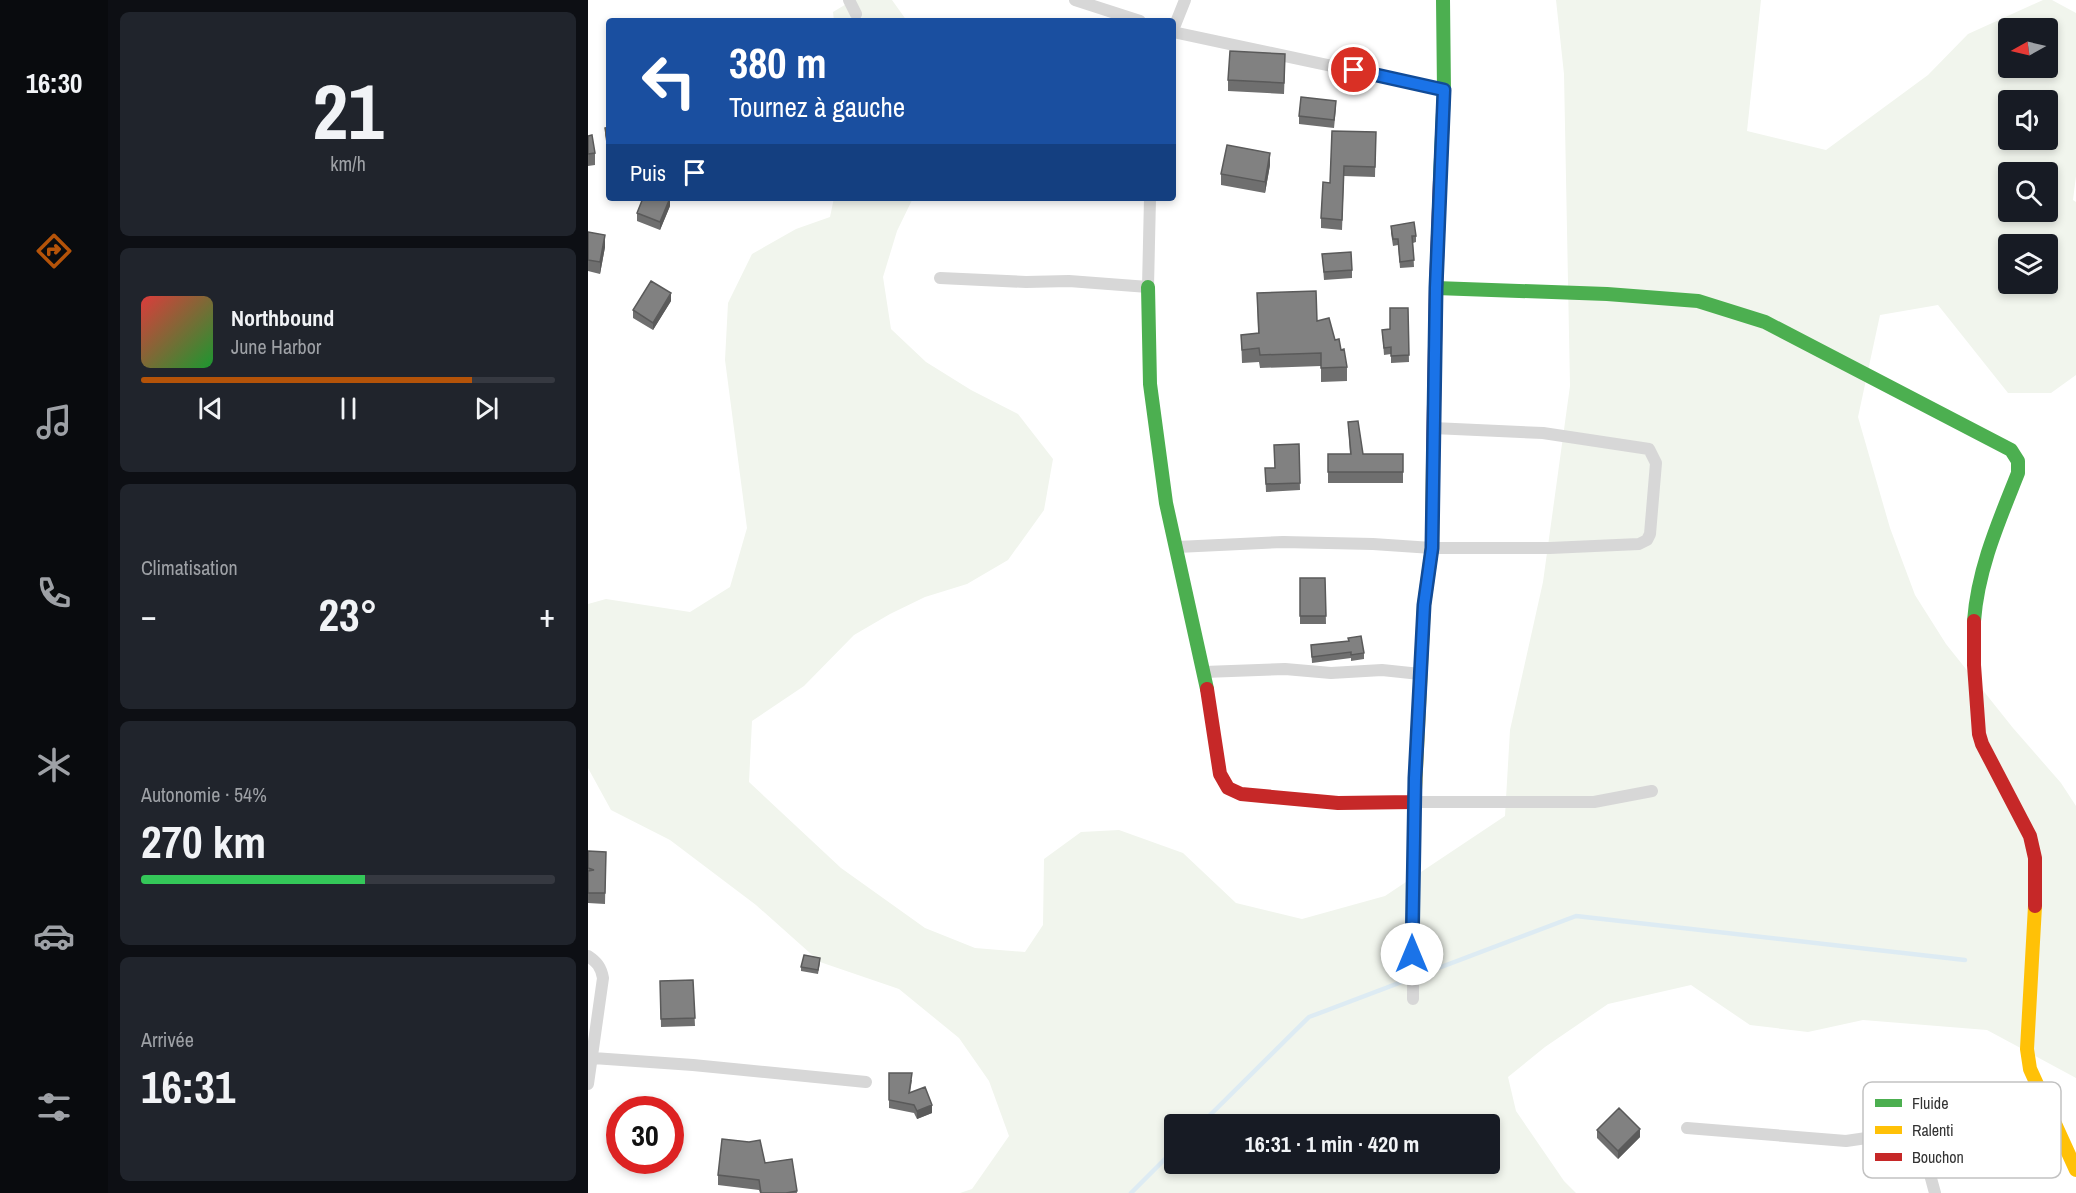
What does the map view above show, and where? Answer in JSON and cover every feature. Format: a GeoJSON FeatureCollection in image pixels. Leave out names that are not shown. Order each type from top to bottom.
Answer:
{"type":"FeatureCollection","features":[{"type":"Feature","properties":{"kind":"street"},"geometry":{"type":"LineString","coordinates":[[849,0],[856,14]]}},
{"type":"Feature","properties":{"kind":"street"},"geometry":{"type":"LineString","coordinates":[[1075,0],[1131,18]]}},
{"type":"Feature","properties":{"kind":"street"},"geometry":{"type":"LineString","coordinates":[[1176,23],[1185,0]]}},
{"type":"Feature","properties":{"kind":"street"},"geometry":{"type":"LineString","coordinates":[[1413,999],[1414,802],[1424,605],[1432,548],[1436,288],[1444,90],[1443,0]]}},
{"type":"Feature","properties":{"kind":"street"},"geometry":{"type":"LineString","coordinates":[[1176,32],[1444,90]]}},
{"type":"Feature","properties":{"kind":"street"},"geometry":{"type":"LineString","coordinates":[[1150,201],[1148,287],[1150,384],[1166,503],[1204,672],[1220,774],[1228,788],[1241,794],[1338,803],[1594,802],[1652,790]]}},
{"type":"Feature","properties":{"kind":"street"},"geometry":{"type":"LineString","coordinates":[[940,278],[1026,282],[1070,281],[1148,287]]}},
{"type":"Feature","properties":{"kind":"street"},"geometry":{"type":"LineString","coordinates":[[1436,288],[1607,294],[1698,302],[1765,322],[2011,450],[2018,461],[2018,473],[1990,547],[1977,596],[1974,660],[1979,734],[2030,836],[2035,858],[2037,878],[2027,1049],[2030,1069],[2036,1082]]}},
{"type":"Feature","properties":{"kind":"street"},"geometry":{"type":"LineString","coordinates":[[1177,547],[1283,542],[1432,548],[1550,548],[1639,544],[1647,540],[1650,534],[1656,463],[1649,450],[1543,433],[1433,428]]}},
{"type":"Feature","properties":{"kind":"street"},"geometry":{"type":"LineString","coordinates":[[1204,672],[1285,669],[1331,673],[1382,670],[1420,674]]}},
{"type":"Feature","properties":{"kind":"street"},"geometry":{"type":"LineString","coordinates":[[588,956],[602,969],[603,978],[588,1084]]}},
{"type":"Feature","properties":{"kind":"street"},"geometry":{"type":"LineString","coordinates":[[592,1058],[693,1065],[866,1082]]}},
{"type":"Feature","properties":{"kind":"street"},"geometry":{"type":"LineString","coordinates":[[1687,1128],[1846,1141],[1863,1139]]}},
{"type":"Feature","properties":{"kind":"street"},"geometry":{"type":"LineString","coordinates":[[2061,1137],[2076,1170]]}},
{"type":"Feature","properties":{"kind":"street"},"geometry":{"type":"LineString","coordinates":[[1931,1178],[1935,1193]]}},
{"type":"Feature","properties":{"kind":"shaded area"},"geometry":{"type":"Polygon","coordinates":[[[853,0],[892,0],[905,18],[834,18],[833,12],[853,0]]]}},
{"type":"Feature","properties":{"kind":"shaded area"},"geometry":{"type":"Polygon","coordinates":[[[1556,0],[1761,0],[1747,131],[1826,150],[1928,75],[1968,34],[1998,20],[1998,78],[2058,78],[2058,18],[2003,18],[2043,0],[2052,0],[2076,13],[2076,176],[2073,200],[2076,202],[2076,375],[2051,393],[2008,393],[1938,305],[1880,315],[1858,417],[1890,528],[1915,595],[1946,644],[2013,728],[2061,783],[2076,806],[2076,1078],[1987,1030],[1863,1020],[1808,1032],[1750,1025],[1691,985],[1608,1004],[1545,1047],[1508,1077],[1516,1111],[1564,1181],[1576,1193],[960,1193],[972,1189],[1009,1136],[989,1081],[959,1038],[899,989],[820,962],[756,905],[670,840],[611,810],[588,768],[588,604],[606,599],[690,612],[730,587],[747,528],[725,360],[728,303],[752,254],[796,229],[830,217],[833,201],[912,201],[897,231],[883,277],[891,329],[926,362],[971,390],[1018,414],[1053,459],[1044,510],[1008,560],[967,584],[925,597],[854,635],[804,686],[752,721],[749,782],[841,868],[925,928],[975,948],[1025,952],[1043,925],[1044,859],[1081,832],[1119,830],[1183,853],[1236,903],[1302,919],[1385,896],[1505,816],[1510,730],[1543,582],[1570,386],[1564,74],[1556,0]]]}},
{"type":"Feature","properties":{"kind":"building"},"geometry":{"type":"Polygon","coordinates":[[[1230,51],[1285,54],[1284,83],[1228,80],[1230,51]]]}},
{"type":"Feature","properties":{"kind":"building"},"geometry":{"type":"Polygon","coordinates":[[[1301,97],[1336,101],[1334,120],[1299,116],[1301,97]]]}},
{"type":"Feature","properties":{"kind":"building"},"geometry":{"type":"Polygon","coordinates":[[[1332,131],[1376,132],[1375,167],[1344,166],[1342,220],[1321,218],[1323,182],[1330,183],[1332,131]]]}},
{"type":"Feature","properties":{"kind":"building"},"geometry":{"type":"Polygon","coordinates":[[[592,135],[595,153],[588,154],[588,136],[592,135]]]}},
{"type":"Feature","properties":{"kind":"building"},"geometry":{"type":"Polygon","coordinates":[[[1227,145],[1270,153],[1265,182],[1221,174],[1227,145]]]}},
{"type":"Feature","properties":{"kind":"building"},"geometry":{"type":"Polygon","coordinates":[[[642,201],[669,201],[660,222],[637,213],[642,201]]]}},
{"type":"Feature","properties":{"kind":"building"},"geometry":{"type":"Polygon","coordinates":[[[1414,222],[1416,236],[1412,236],[1414,260],[1400,262],[1398,239],[1393,239],[1391,226],[1414,222]]]}},
{"type":"Feature","properties":{"kind":"building"},"geometry":{"type":"Polygon","coordinates":[[[588,232],[605,235],[600,262],[588,260],[588,232]]]}},
{"type":"Feature","properties":{"kind":"building"},"geometry":{"type":"Polygon","coordinates":[[[1351,252],[1352,270],[1324,272],[1322,254],[1351,252]]]}},
{"type":"Feature","properties":{"kind":"building"},"geometry":{"type":"Polygon","coordinates":[[[651,281],[671,293],[653,323],[633,310],[651,281]]]}},
{"type":"Feature","properties":{"kind":"building"},"geometry":{"type":"Polygon","coordinates":[[[1316,291],[1317,321],[1329,318],[1335,340],[1339,339],[1341,350],[1344,349],[1347,367],[1321,368],[1321,353],[1260,355],[1259,348],[1242,350],[1241,335],[1259,333],[1257,293],[1316,291]]]}},
{"type":"Feature","properties":{"kind":"building"},"geometry":{"type":"Polygon","coordinates":[[[1390,308],[1408,308],[1409,355],[1391,356],[1391,347],[1384,348],[1382,330],[1390,329],[1390,308]]]}},
{"type":"Feature","properties":{"kind":"building"},"geometry":{"type":"Polygon","coordinates":[[[1358,421],[1363,454],[1403,454],[1403,472],[1328,472],[1328,454],[1351,454],[1348,422],[1358,421]]]}},
{"type":"Feature","properties":{"kind":"building"},"geometry":{"type":"Polygon","coordinates":[[[1299,444],[1300,483],[1266,484],[1265,468],[1275,468],[1274,445],[1299,444]]]}},
{"type":"Feature","properties":{"kind":"building"},"geometry":{"type":"Polygon","coordinates":[[[1300,578],[1325,578],[1326,616],[1300,616],[1300,578]]]}},
{"type":"Feature","properties":{"kind":"building"},"geometry":{"type":"Polygon","coordinates":[[[1361,636],[1364,653],[1351,655],[1351,652],[1312,657],[1311,645],[1349,641],[1348,638],[1361,636]]]}},
{"type":"Feature","properties":{"kind":"building"},"geometry":{"type":"Polygon","coordinates":[[[588,851],[606,852],[605,893],[588,893],[588,871],[594,870],[588,868],[588,851]]]}},
{"type":"Feature","properties":{"kind":"building"},"geometry":{"type":"Polygon","coordinates":[[[804,955],[820,958],[818,970],[801,967],[804,955]]]}},
{"type":"Feature","properties":{"kind":"building"},"geometry":{"type":"Polygon","coordinates":[[[693,980],[695,1018],[661,1019],[660,981],[693,980]]]}},
{"type":"Feature","properties":{"kind":"building"},"geometry":{"type":"Polygon","coordinates":[[[889,1073],[912,1073],[909,1093],[925,1087],[932,1105],[917,1111],[914,1105],[889,1100],[889,1073]]]}},
{"type":"Feature","properties":{"kind":"building"},"geometry":{"type":"Polygon","coordinates":[[[1619,1108],[1640,1129],[1618,1151],[1597,1130],[1619,1108]]]}},
{"type":"Feature","properties":{"kind":"building"},"geometry":{"type":"Polygon","coordinates":[[[722,1139],[749,1142],[760,1140],[765,1163],[792,1159],[797,1191],[761,1193],[759,1180],[718,1175],[722,1139]]]}},
{"type":"Feature","properties":{"kind":"waterway"},"geometry":{"type":"LineString","coordinates":[[1211,1114],[1309,1017],[1576,916],[1965,960]]}},
{"type":"Feature","properties":{"kind":"waterway"},"geometry":{"type":"LineString","coordinates":[[1131,1193],[1164,1160]]}},
{"type":"Feature","properties":{"kind":"traffic: fast"},"geometry":{"type":"LineString","coordinates":[[1440,180],[1444,90],[1443,0]]}},
{"type":"Feature","properties":{"kind":"traffic: fast"},"geometry":{"type":"LineString","coordinates":[[1148,287],[1150,384],[1166,503],[1207,689]]}},
{"type":"Feature","properties":{"kind":"traffic: fast"},"geometry":{"type":"LineString","coordinates":[[1436,288],[1607,294],[1698,301],[1765,322],[2011,450],[2018,461],[2018,473],[1985,564],[1976,601],[1974,621]]}},
{"type":"Feature","properties":{"kind":"traffic: slow"},"geometry":{"type":"LineString","coordinates":[[1415,790],[1424,605],[1432,548],[1433,462]]}},
{"type":"Feature","properties":{"kind":"traffic: slow"},"geometry":{"type":"LineString","coordinates":[[2035,906],[2027,1049],[2030,1069],[2036,1082]]}},
{"type":"Feature","properties":{"kind":"traffic: slow"},"geometry":{"type":"LineString","coordinates":[[2061,1137],[2076,1170]]}},
{"type":"Feature","properties":{"kind":"traffic: jam"},"geometry":{"type":"LineString","coordinates":[[1433,462],[1440,180]]}},
{"type":"Feature","properties":{"kind":"traffic: jam"},"geometry":{"type":"LineString","coordinates":[[1974,621],[1974,665],[1979,734],[2030,836],[2035,858],[2035,906]]}},
{"type":"Feature","properties":{"kind":"traffic: jam"},"geometry":{"type":"LineString","coordinates":[[1207,689],[1220,774],[1228,788],[1241,794],[1338,803],[1414,802],[1415,790]]}},
{"type":"Feature","properties":{"kind":"route"},"geometry":{"type":"LineString","coordinates":[[1354,70],[1444,90],[1436,288],[1432,548],[1424,605],[1415,778],[1412,954]]}}]}
